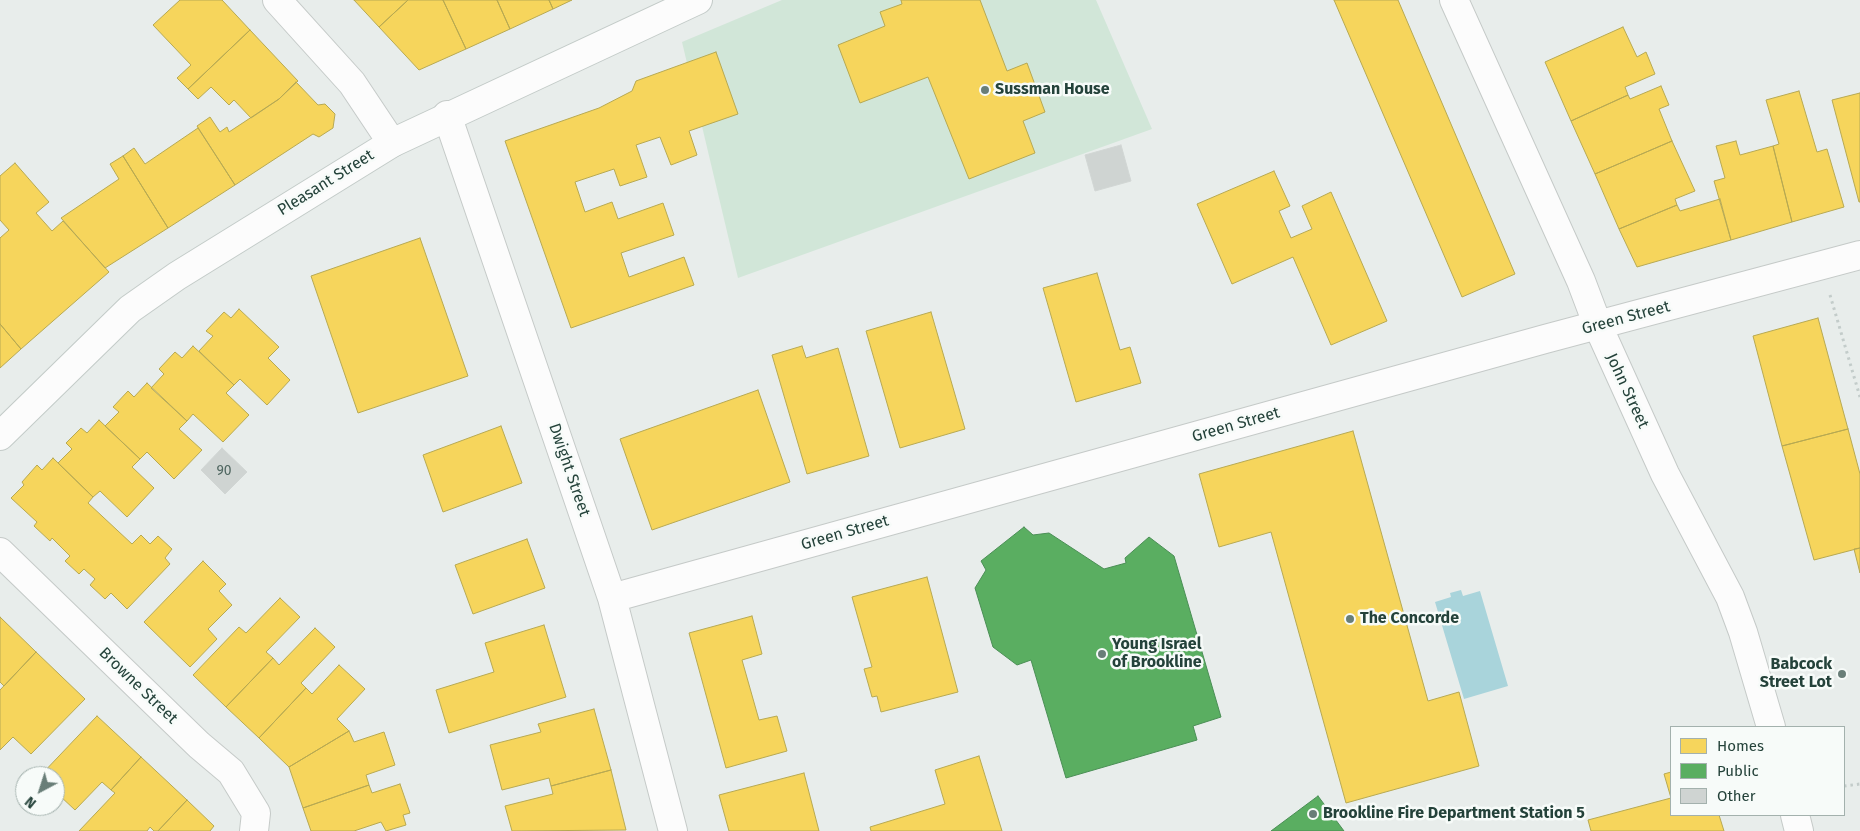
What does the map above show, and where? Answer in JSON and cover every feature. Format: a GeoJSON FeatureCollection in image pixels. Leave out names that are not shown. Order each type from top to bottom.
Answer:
{"type":"FeatureCollection","features":[{"type":"Feature","properties":{"kind":"street"},"geometry":{"type":"LineString","coordinates":[[277,0],[352,83],[368,104],[392,143]]}},
{"type":"Feature","properties":{"kind":"street","name":"Pleasant Street"},"geometry":{"type":"LineString","coordinates":[[0,436],[130,309],[177,276],[392,143],[447,115],[698,0]]}},
{"type":"Feature","properties":{"kind":"street","name":"John Street"},"geometry":{"type":"LineString","coordinates":[[1454,0],[1581,281],[1598,326],[1664,474],[1730,598],[1744,632],[1771,726]]}},
{"type":"Feature","properties":{"kind":"street","name":"Dwight Street"},"geometry":{"type":"LineString","coordinates":[[447,115],[612,598],[673,831]]}},
{"type":"Feature","properties":{"kind":"street","name":"Green Street"},"geometry":{"type":"LineString","coordinates":[[612,598],[1544,339],[1860,254]]}},
{"type":"Feature","properties":{"kind":"street","name":"Browne Street"},"geometry":{"type":"LineString","coordinates":[[0,552],[199,745],[231,772],[256,813],[254,831]]}},
{"type":"Feature","properties":{"kind":"street"},"geometry":{"type":"LineString","coordinates":[[1795,816],[1799,831]]}},
{"type":"Feature","properties":{"kind":"path"},"geometry":{"type":"LineString","coordinates":[[1822,265],[1860,398]]}},
{"type":"Feature","properties":{"kind":"path"},"geometry":{"type":"LineString","coordinates":[[1845,786],[1860,784]]}},
{"type":"Feature","properties":{"kind":"green space"},"geometry":{"type":"Polygon","coordinates":[[[782,0],[1096,0],[1152,129],[738,278],[682,42],[782,0]]]}},
{"type":"Feature","properties":{"kind":"water"},"geometry":{"type":"Polygon","coordinates":[[[1461,590],[1463,596],[1480,591],[1508,686],[1464,699],[1435,602],[1451,597],[1450,593],[1461,590]]]}},
{"type":"Feature","properties":{"kind":"building: Homes"},"geometry":{"type":"Polygon","coordinates":[[[180,0],[222,0],[250,30],[188,89],[177,78],[191,65],[153,25],[180,0]]]}},
{"type":"Feature","properties":{"kind":"building: Homes"},"geometry":{"type":"Polygon","coordinates":[[[354,0],[408,0],[379,27],[354,0]]]}},
{"type":"Feature","properties":{"kind":"building: Homes"},"geometry":{"type":"Polygon","coordinates":[[[408,0],[443,0],[466,49],[419,70],[379,27],[408,0]]]}},
{"type":"Feature","properties":{"kind":"building: Homes"},"geometry":{"type":"Polygon","coordinates":[[[443,0],[497,0],[510,29],[466,49],[443,0]]]}},
{"type":"Feature","properties":{"kind":"building: Homes"},"geometry":{"type":"Polygon","coordinates":[[[497,0],[549,0],[553,9],[510,29],[497,0]]]}},
{"type":"Feature","properties":{"kind":"building: Homes"},"geometry":{"type":"Polygon","coordinates":[[[549,0],[572,0],[553,9],[549,0]]]}},
{"type":"Feature","properties":{"kind":"building: Homes","name":"Sussman House"},"geometry":{"type":"Polygon","coordinates":[[[901,0],[980,0],[1007,71],[1027,63],[1045,112],[1023,121],[1035,153],[969,179],[928,77],[860,103],[838,45],[885,26],[880,12],[902,4],[901,0]]]}},
{"type":"Feature","properties":{"kind":"building: Homes"},"geometry":{"type":"Polygon","coordinates":[[[1334,0],[1398,0],[1515,274],[1462,297],[1334,0]]]}},
{"type":"Feature","properties":{"kind":"building: Homes"},"geometry":{"type":"Polygon","coordinates":[[[1623,27],[1637,57],[1646,52],[1655,74],[1625,87],[1628,95],[1571,121],[1545,62],[1623,27]]]}},
{"type":"Feature","properties":{"kind":"building: Homes"},"geometry":{"type":"Polygon","coordinates":[[[250,30],[298,81],[279,99],[251,118],[234,100],[229,105],[211,87],[198,99],[188,89],[250,30]]]}},
{"type":"Feature","properties":{"kind":"building: Homes"},"geometry":{"type":"Polygon","coordinates":[[[716,52],[738,114],[689,131],[697,155],[671,165],[660,137],[636,145],[647,177],[620,186],[614,169],[575,182],[585,212],[612,202],[618,219],[663,203],[674,235],[621,253],[629,277],[684,257],[694,285],[571,328],[505,141],[599,108],[632,91],[636,81],[716,52]]]}},
{"type":"Feature","properties":{"kind":"building: Homes"},"geometry":{"type":"Polygon","coordinates":[[[296,82],[318,105],[325,104],[335,114],[333,128],[319,137],[313,134],[235,185],[197,126],[210,117],[220,132],[227,127],[229,132],[279,99],[296,82]]]}},
{"type":"Feature","properties":{"kind":"building: Homes"},"geometry":{"type":"Polygon","coordinates":[[[1661,86],[1669,105],[1659,109],[1672,141],[1595,174],[1571,121],[1628,95],[1630,99],[1661,86]]]}},
{"type":"Feature","properties":{"kind":"building: Homes"},"geometry":{"type":"Polygon","coordinates":[[[1799,91],[1817,152],[1827,149],[1844,207],[1792,222],[1773,146],[1779,144],[1766,100],[1799,91]]]}},
{"type":"Feature","properties":{"kind":"building: Homes"},"geometry":{"type":"Polygon","coordinates":[[[1860,93],[1860,202],[1859,202],[1832,100],[1860,93]]]}},
{"type":"Feature","properties":{"kind":"building: Homes"},"geometry":{"type":"Polygon","coordinates":[[[198,128],[235,185],[168,228],[123,156],[134,148],[145,164],[198,128]]]}},
{"type":"Feature","properties":{"kind":"building: Homes"},"geometry":{"type":"Polygon","coordinates":[[[1672,141],[1695,191],[1675,199],[1677,205],[1619,229],[1595,174],[1672,141]]]}},
{"type":"Feature","properties":{"kind":"building: Homes"},"geometry":{"type":"Polygon","coordinates":[[[1736,141],[1740,155],[1773,146],[1792,222],[1731,240],[1714,181],[1725,178],[1716,146],[1736,141]]]}},
{"type":"Feature","properties":{"kind":"building: Homes"},"geometry":{"type":"Polygon","coordinates":[[[123,156],[168,228],[105,268],[61,218],[119,179],[110,164],[123,156]]]}},
{"type":"Feature","properties":{"kind":"building: Homes"},"geometry":{"type":"Polygon","coordinates":[[[15,163],[49,202],[36,213],[52,231],[63,221],[109,272],[21,349],[0,324],[0,238],[9,230],[0,220],[0,176],[15,163]]]}},
{"type":"Feature","properties":{"kind":"building: Homes"},"geometry":{"type":"Polygon","coordinates":[[[1274,171],[1290,206],[1279,211],[1291,238],[1312,229],[1302,206],[1331,192],[1387,321],[1331,345],[1293,257],[1232,284],[1197,204],[1274,171]]]}},
{"type":"Feature","properties":{"kind":"building: Homes"},"geometry":{"type":"Polygon","coordinates":[[[1720,199],[1731,240],[1637,267],[1619,229],[1677,205],[1680,211],[1720,199]]]}},
{"type":"Feature","properties":{"kind":"building: Homes"},"geometry":{"type":"Polygon","coordinates":[[[420,238],[468,376],[358,413],[311,276],[420,238]]]}},
{"type":"Feature","properties":{"kind":"building: Homes"},"geometry":{"type":"Polygon","coordinates":[[[1097,273],[1120,350],[1130,347],[1141,383],[1076,402],[1043,288],[1097,273]]]}},
{"type":"Feature","properties":{"kind":"building: Homes"},"geometry":{"type":"Polygon","coordinates":[[[239,309],[279,347],[268,358],[290,380],[267,405],[240,379],[234,385],[199,351],[213,336],[206,331],[224,312],[231,318],[239,309]]]}},
{"type":"Feature","properties":{"kind":"building: Homes"},"geometry":{"type":"Polygon","coordinates":[[[931,312],[965,429],[900,448],[866,331],[931,312]]]}},
{"type":"Feature","properties":{"kind":"building: Homes"},"geometry":{"type":"Polygon","coordinates":[[[1818,318],[1848,429],[1782,446],[1753,336],[1818,318]]]}},
{"type":"Feature","properties":{"kind":"building: Homes"},"geometry":{"type":"Polygon","coordinates":[[[0,324],[21,349],[0,368],[0,324]]]}},
{"type":"Feature","properties":{"kind":"building: Homes"},"geometry":{"type":"Polygon","coordinates":[[[193,346],[234,385],[226,393],[249,415],[223,442],[193,414],[187,421],[151,388],[164,374],[159,369],[175,352],[182,358],[193,346]]]}},
{"type":"Feature","properties":{"kind":"building: Homes"},"geometry":{"type":"Polygon","coordinates":[[[802,346],[806,358],[838,348],[869,456],[807,474],[772,355],[802,346]]]}},
{"type":"Feature","properties":{"kind":"building: Homes"},"geometry":{"type":"Polygon","coordinates":[[[147,383],[187,421],[179,429],[202,450],[174,479],[147,452],[140,459],[105,426],[119,412],[113,407],[128,391],[134,397],[147,383]]]}},
{"type":"Feature","properties":{"kind":"building: Homes"},"geometry":{"type":"Polygon","coordinates":[[[758,390],[790,482],[652,530],[620,439],[758,390]]]}},
{"type":"Feature","properties":{"kind":"building: Homes"},"geometry":{"type":"Polygon","coordinates":[[[99,420],[140,459],[132,467],[154,488],[127,517],[100,491],[93,497],[58,463],[72,449],[66,443],[81,428],[87,433],[99,420]]]}},
{"type":"Feature","properties":{"kind":"building: Homes"},"geometry":{"type":"Polygon","coordinates":[[[501,426],[522,483],[443,512],[423,455],[501,426]]]}},
{"type":"Feature","properties":{"kind":"building: Homes"},"geometry":{"type":"Polygon","coordinates":[[[1848,429],[1860,474],[1860,548],[1814,560],[1782,446],[1848,429]]]}},
{"type":"Feature","properties":{"kind":"building: Homes","name":"The Concorde"},"geometry":{"type":"Polygon","coordinates":[[[1353,431],[1428,701],[1459,692],[1479,766],[1346,803],[1271,532],[1219,547],[1199,474],[1353,431]]]}},
{"type":"Feature","properties":{"kind":"building: Homes"},"geometry":{"type":"Polygon","coordinates":[[[53,458],[93,497],[88,503],[132,544],[141,535],[150,544],[158,536],[172,549],[165,558],[170,564],[127,609],[111,593],[105,599],[90,585],[95,579],[84,569],[79,574],[65,561],[70,556],[52,538],[50,541],[34,526],[37,522],[11,498],[24,485],[22,482],[37,465],[42,470],[53,458]]]}},
{"type":"Feature","properties":{"kind":"building: Homes"},"geometry":{"type":"Polygon","coordinates":[[[527,539],[545,588],[473,614],[455,565],[527,539]]]}},
{"type":"Feature","properties":{"kind":"building: Homes"},"geometry":{"type":"Polygon","coordinates":[[[1860,548],[1860,573],[1854,549],[1860,548]]]}},
{"type":"Feature","properties":{"kind":"building: Homes"},"geometry":{"type":"Polygon","coordinates":[[[203,561],[226,584],[219,591],[232,605],[208,629],[217,639],[190,667],[144,622],[203,561]]]}},
{"type":"Feature","properties":{"kind":"building: Homes"},"geometry":{"type":"Polygon","coordinates":[[[927,577],[958,692],[881,712],[877,696],[872,697],[864,669],[872,667],[852,597],[927,577]]]}},
{"type":"Feature","properties":{"kind":"building: Homes"},"geometry":{"type":"Polygon","coordinates":[[[280,598],[300,617],[266,652],[273,658],[226,707],[193,675],[239,627],[246,633],[280,598]]]}},
{"type":"Feature","properties":{"kind":"building: Homes"},"geometry":{"type":"Polygon","coordinates":[[[752,616],[762,654],[742,660],[759,720],[777,716],[787,751],[726,768],[689,633],[752,616]]]}},
{"type":"Feature","properties":{"kind":"building: Homes"},"geometry":{"type":"Polygon","coordinates":[[[0,617],[36,652],[4,686],[0,682],[0,617]]]}},
{"type":"Feature","properties":{"kind":"building: Homes"},"geometry":{"type":"Polygon","coordinates":[[[544,625],[566,697],[449,733],[436,690],[494,672],[485,643],[544,625]]]}},
{"type":"Feature","properties":{"kind":"building: Homes"},"geometry":{"type":"Polygon","coordinates":[[[315,628],[335,647],[301,683],[306,688],[259,738],[226,707],[273,658],[279,665],[315,628]]]}},
{"type":"Feature","properties":{"kind":"building: Homes"},"geometry":{"type":"Polygon","coordinates":[[[36,652],[85,699],[31,754],[13,737],[0,750],[0,690],[36,652]]]}},
{"type":"Feature","properties":{"kind":"building: Homes"},"geometry":{"type":"Polygon","coordinates":[[[339,665],[365,689],[337,719],[349,731],[289,767],[259,738],[306,688],[312,694],[339,665]]]}},
{"type":"Feature","properties":{"kind":"building: Homes"},"geometry":{"type":"Polygon","coordinates":[[[594,709],[611,770],[551,786],[549,778],[502,790],[490,745],[541,732],[538,724],[594,709]]]}},
{"type":"Feature","properties":{"kind":"building: Homes"},"geometry":{"type":"Polygon","coordinates":[[[97,716],[141,757],[111,790],[102,782],[75,810],[65,801],[65,766],[50,766],[97,716]]]}},
{"type":"Feature","properties":{"kind":"building: Homes"},"geometry":{"type":"Polygon","coordinates":[[[349,731],[354,742],[384,732],[395,765],[366,775],[369,785],[303,808],[289,767],[349,731]]]}},
{"type":"Feature","properties":{"kind":"building: Homes"},"geometry":{"type":"Polygon","coordinates":[[[979,756],[1002,831],[871,831],[870,827],[945,804],[935,770],[979,756]]]}},
{"type":"Feature","properties":{"kind":"building: Homes"},"geometry":{"type":"Polygon","coordinates":[[[141,757],[187,800],[158,831],[154,831],[150,827],[147,831],[79,831],[115,793],[111,790],[141,757]]]}},
{"type":"Feature","properties":{"kind":"building: Homes"},"geometry":{"type":"Polygon","coordinates":[[[611,770],[626,830],[512,831],[505,806],[553,794],[551,786],[611,770]]]}},
{"type":"Feature","properties":{"kind":"building: Homes"},"geometry":{"type":"Polygon","coordinates":[[[1670,772],[1670,795],[1664,774],[1670,772]]]}},
{"type":"Feature","properties":{"kind":"building: Homes"},"geometry":{"type":"Polygon","coordinates":[[[804,773],[819,831],[729,831],[719,795],[804,773]]]}},
{"type":"Feature","properties":{"kind":"building: Homes"},"geometry":{"type":"Polygon","coordinates":[[[400,784],[410,813],[403,815],[406,825],[386,831],[381,822],[354,831],[311,831],[303,808],[369,785],[372,793],[400,784]]]}},
{"type":"Feature","properties":{"kind":"building: Homes"},"geometry":{"type":"Polygon","coordinates":[[[1670,798],[1670,816],[1719,816],[1724,831],[1591,831],[1588,820],[1670,798]]]}},
{"type":"Feature","properties":{"kind":"building: Homes"},"geometry":{"type":"Polygon","coordinates":[[[187,800],[214,826],[210,831],[158,831],[187,800]]]}},
{"type":"Feature","properties":{"kind":"building: Public","name":"Young Israel of Brookline"},"geometry":{"type":"Polygon","coordinates":[[[1024,527],[1033,535],[1049,533],[1104,569],[1126,563],[1125,558],[1149,537],[1174,556],[1221,717],[1193,726],[1197,740],[1066,778],[1031,660],[1017,665],[993,647],[975,588],[986,570],[981,561],[1024,527]]]}},
{"type":"Feature","properties":{"kind":"building: Public","name":"Brookline Fire Department Station 5"},"geometry":{"type":"Polygon","coordinates":[[[1318,796],[1344,831],[1271,831],[1318,796]]]}},
{"type":"Feature","properties":{"kind":"building: Other"},"geometry":{"type":"Polygon","coordinates":[[[1121,145],[1131,181],[1095,191],[1085,155],[1121,145]]]}},
{"type":"Feature","properties":{"kind":"building: Other"},"geometry":{"type":"Polygon","coordinates":[[[222,448],[247,472],[225,494],[201,470],[222,448]]]}},
{"type":"Feature","properties":{"kind":"place","name":"Sussman House"},"geometry":{"type":"Point","coordinates":[985,90]}},
{"type":"Feature","properties":{"kind":"place","name":"The Concorde"},"geometry":{"type":"Point","coordinates":[1350,619]}},
{"type":"Feature","properties":{"kind":"place","name":"Young Israel of Brookline"},"geometry":{"type":"Point","coordinates":[1102,654]}},
{"type":"Feature","properties":{"kind":"place","name":"Babcock Street Lot"},"geometry":{"type":"Point","coordinates":[1842,674]}},
{"type":"Feature","properties":{"kind":"place","name":"Brookline Fire Department Station 5"},"geometry":{"type":"Point","coordinates":[1313,814]}}]}
